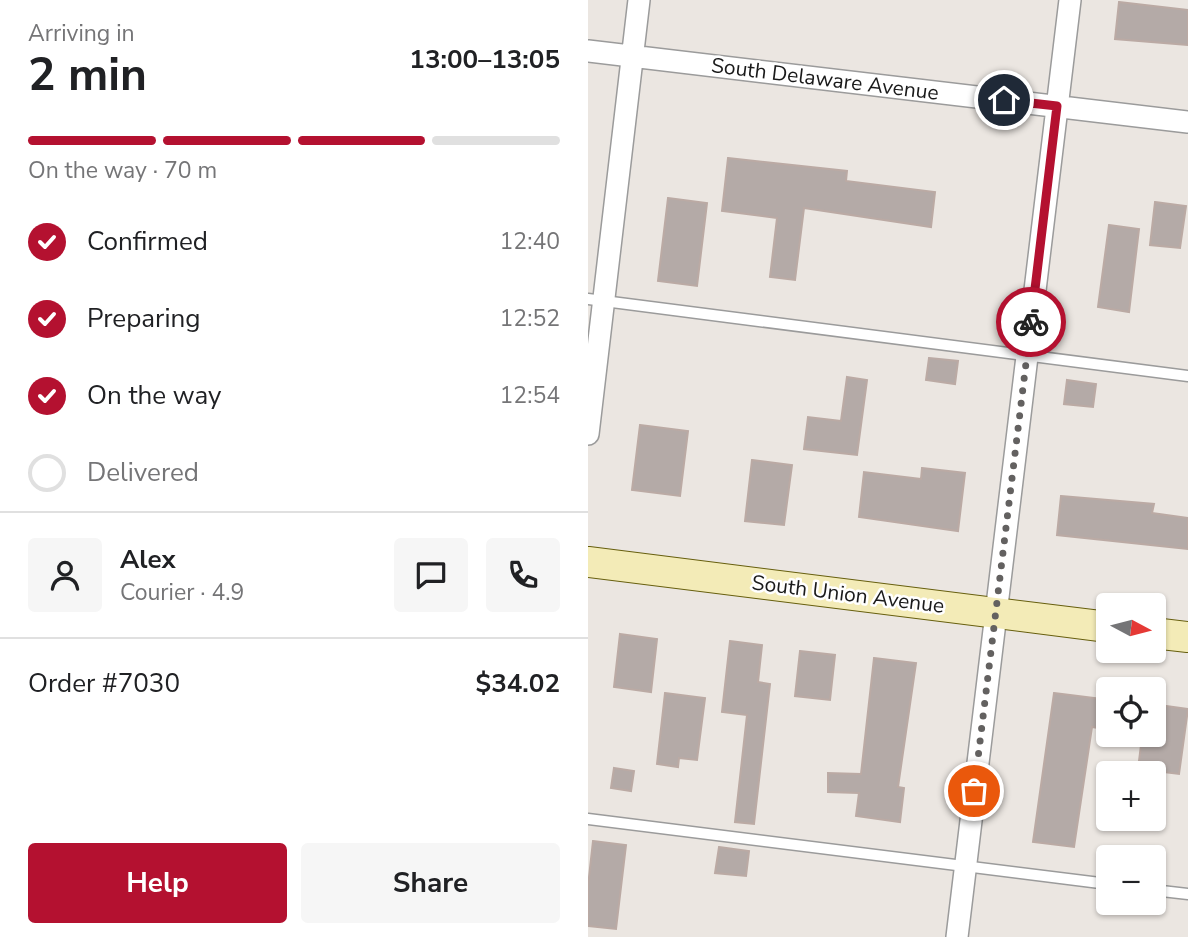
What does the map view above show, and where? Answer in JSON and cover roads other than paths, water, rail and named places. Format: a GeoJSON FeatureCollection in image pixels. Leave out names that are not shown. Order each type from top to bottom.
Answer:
{"type":"FeatureCollection","features":[{"type":"Feature","properties":{"kind":"main road","name":"South Union Avenue"},"geometry":{"type":"LineString","coordinates":[[588,562],[1096,626]]}},
{"type":"Feature","properties":{"kind":"main road"},"geometry":{"type":"LineString","coordinates":[[1166,634],[1188,637]]}},
{"type":"Feature","properties":{"kind":"street"},"geometry":{"type":"LineString","coordinates":[[588,434],[596,300],[639,0]]}},
{"type":"Feature","properties":{"kind":"street"},"geometry":{"type":"LineString","coordinates":[[957,937],[1070,0]]}},
{"type":"Feature","properties":{"kind":"street","name":"South Delaware Avenue"},"geometry":{"type":"LineString","coordinates":[[588,51],[1188,122]]}},
{"type":"Feature","properties":{"kind":"lane"},"geometry":{"type":"LineString","coordinates":[[596,300],[1188,376]]}},
{"type":"Feature","properties":{"kind":"lane"},"geometry":{"type":"LineString","coordinates":[[588,819],[1096,882]]}},
{"type":"Feature","properties":{"kind":"lane"},"geometry":{"type":"LineString","coordinates":[[1166,891],[1188,894]]}}]}
